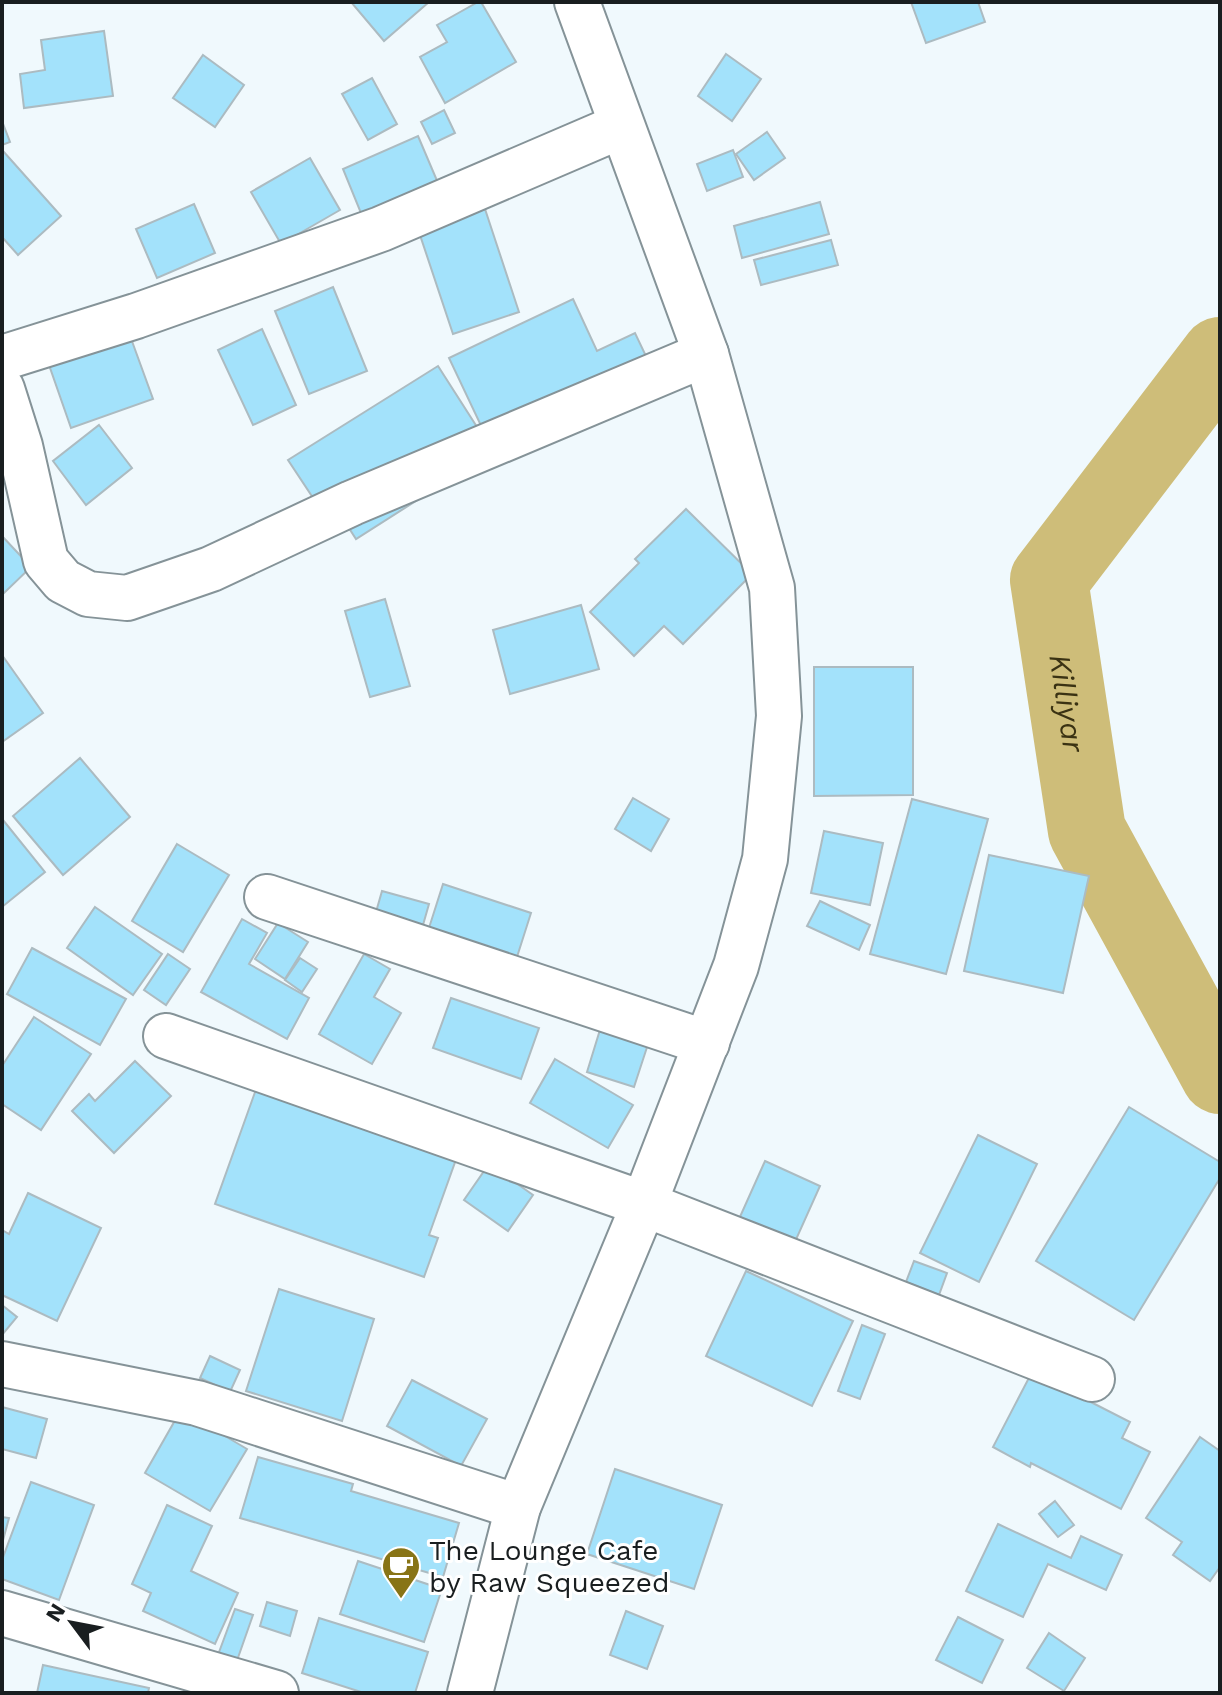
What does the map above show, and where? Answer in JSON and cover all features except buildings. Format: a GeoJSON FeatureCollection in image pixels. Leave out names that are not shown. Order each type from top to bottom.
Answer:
{"type":"FeatureCollection","features":[{"type":"Feature","properties":{"kind":"street"},"geometry":{"type":"LineString","coordinates":[[470,1693],[518,1507],[644,1204],[736,966],[765,859],[779,716],[772,588],[706,354],[577,2]]}},
{"type":"Feature","properties":{"kind":"street"},"geometry":{"type":"LineString","coordinates":[[2,358],[136,316],[381,229],[621,126]]}},
{"type":"Feature","properties":{"kind":"street"},"geometry":{"type":"LineString","coordinates":[[2,389],[20,446],[46,561],[63,581],[88,594],[127,598],[211,569],[352,503],[706,354]]}},
{"type":"Feature","properties":{"kind":"street"},"geometry":{"type":"LineString","coordinates":[[267,897],[707,1043]]}},
{"type":"Feature","properties":{"kind":"street"},"geometry":{"type":"LineString","coordinates":[[166,1036],[644,1204],[1092,1379]]}},
{"type":"Feature","properties":{"kind":"street"},"geometry":{"type":"LineString","coordinates":[[2,1364],[197,1403],[518,1507]]}},
{"type":"Feature","properties":{"kind":"street"},"geometry":{"type":"LineString","coordinates":[[2,1613],[276,1693]]}},
{"type":"Feature","properties":{"kind":"waterway","name":"Killiyar"},"geometry":{"type":"LineString","coordinates":[[1220,356],[1049,580],[1087,831],[1220,1075]]}},
{"type":"Feature","properties":{"kind":"place","name":"The Lounge Cafe by Raw Squeezed"},"geometry":{"type":"Point","coordinates":[401,1600]}}]}
